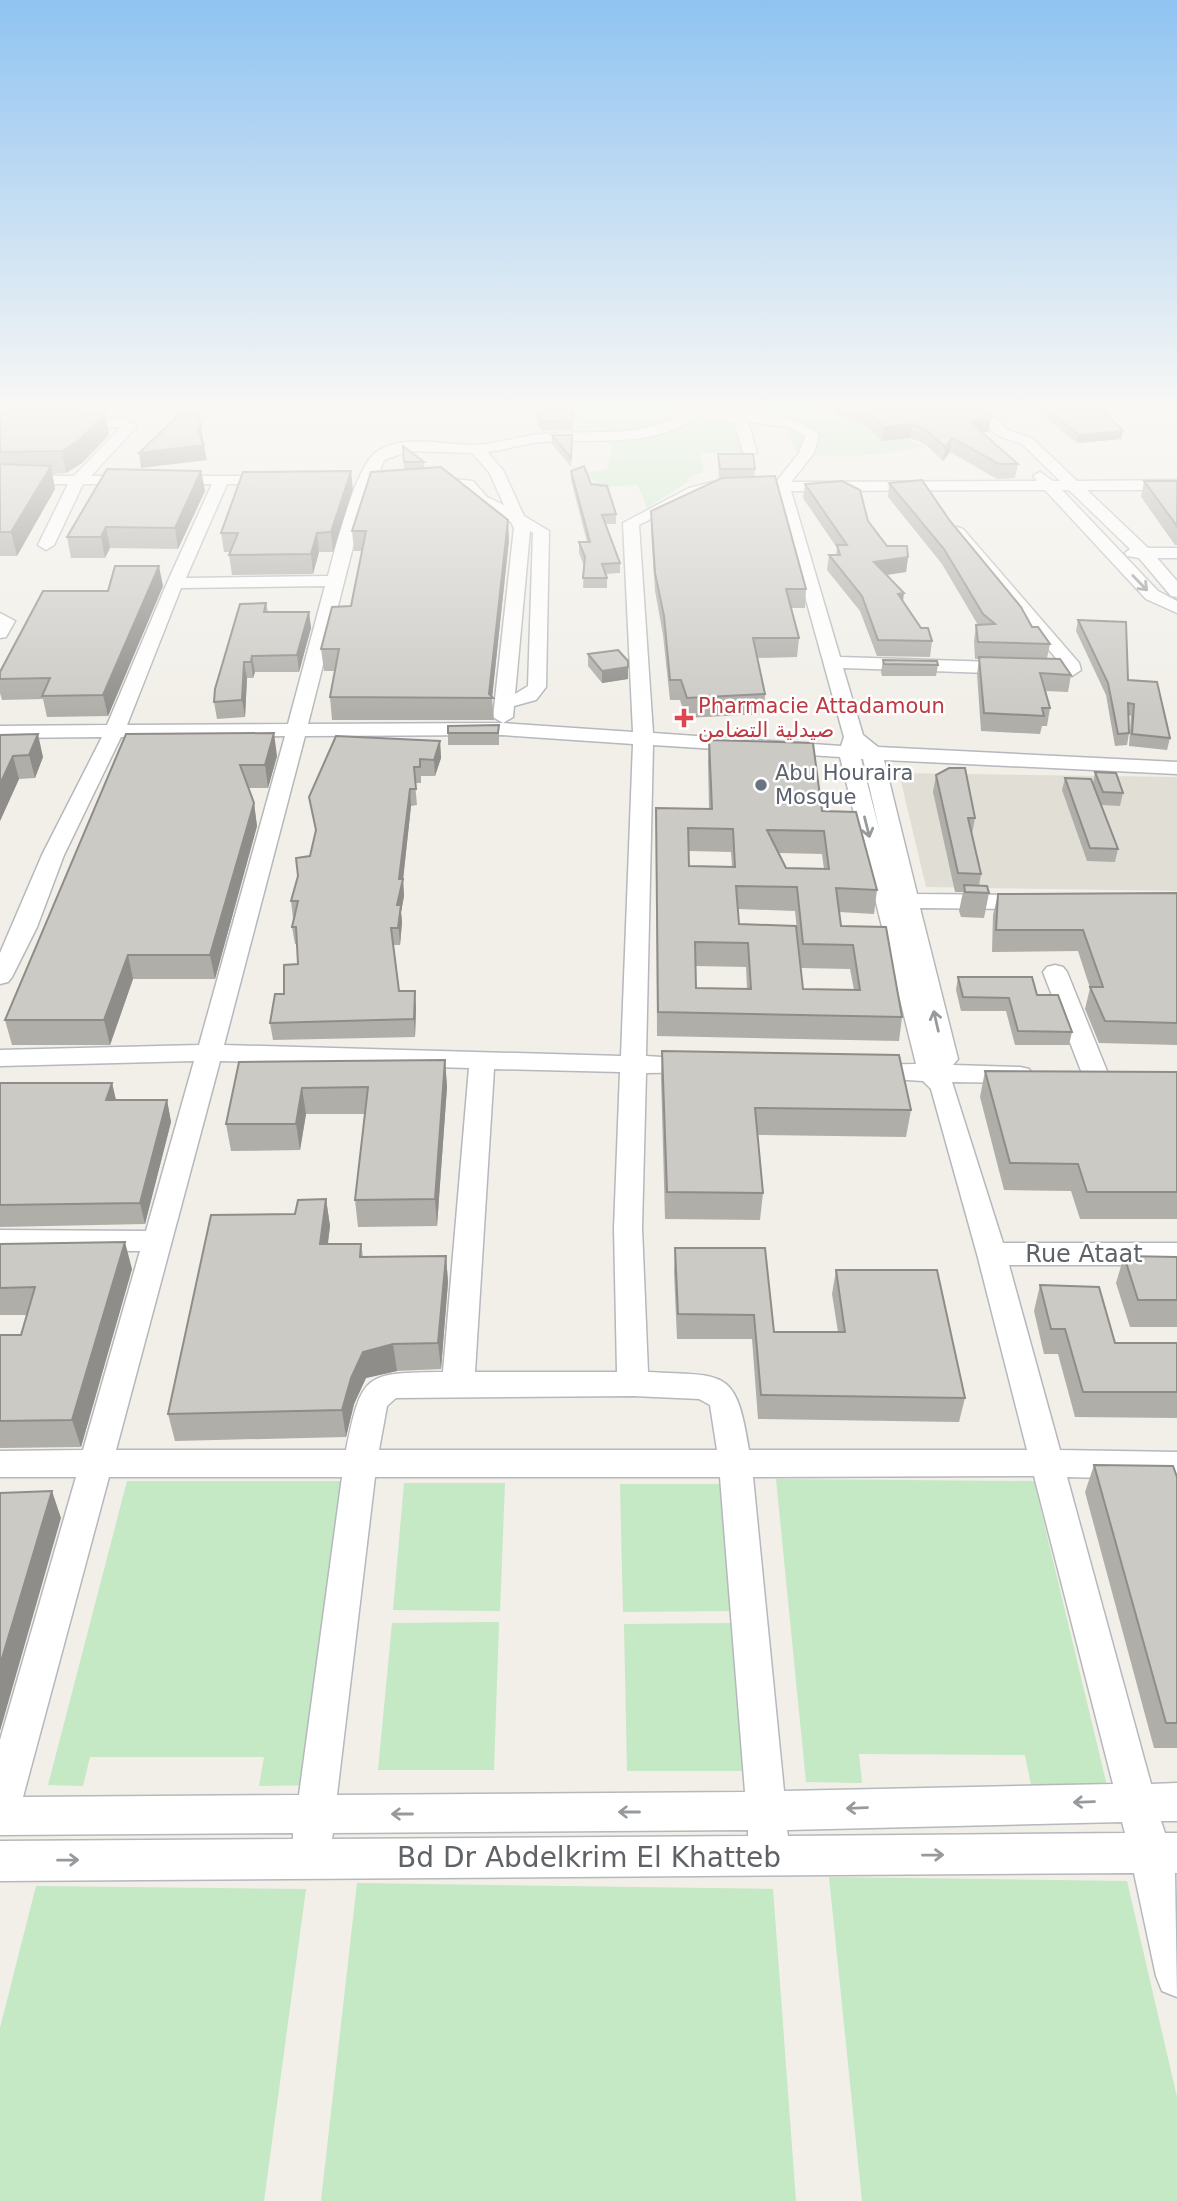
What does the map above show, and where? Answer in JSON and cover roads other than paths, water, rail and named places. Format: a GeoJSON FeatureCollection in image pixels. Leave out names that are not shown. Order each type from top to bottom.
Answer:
{"type":"FeatureCollection","features":[{"type":"Feature","properties":{"kind":"street"},"geometry":{"type":"LineString","coordinates":[[46,545],[63,510]]}},
{"type":"Feature","properties":{"kind":"street"},"geometry":{"type":"LineString","coordinates":[[0,977],[25,927],[59,842],[115,730],[175,583],[208,510]]}},
{"type":"Feature","properties":{"kind":"street"},"geometry":{"type":"LineString","coordinates":[[0,1808],[357,510]]}},
{"type":"Feature","properties":{"kind":"street"},"geometry":{"type":"LineString","coordinates":[[503,510],[538,528],[542,535],[537,687],[529,695],[504,703]]}},
{"type":"Feature","properties":{"kind":"street"},"geometry":{"type":"LineString","coordinates":[[502,729],[522,528],[515,510]]}},
{"type":"Feature","properties":{"kind":"street"},"geometry":{"type":"LineString","coordinates":[[634,1384],[628,1228],[643,737],[631,523],[658,510]]}},
{"type":"Feature","properties":{"kind":"street"},"geometry":{"type":"LineString","coordinates":[[789,510],[832,662],[885,901],[941,1078],[992,1254],[1136,1801],[1164,1853],[1177,1976]]}},
{"type":"Feature","properties":{"kind":"street"},"geometry":{"type":"LineString","coordinates":[[832,662],[1072,670],[1070,663],[1012,599],[941,510]]}},
{"type":"Feature","properties":{"kind":"street"},"geometry":{"type":"LineString","coordinates":[[1071,510],[1152,595],[1177,602]]}},
{"type":"Feature","properties":{"kind":"street"},"geometry":{"type":"LineString","coordinates":[[1098,510],[1144,553],[1177,602]]}},
{"type":"Feature","properties":{"kind":"street"},"geometry":{"type":"LineString","coordinates":[[1110,553],[1177,553]]}},
{"type":"Feature","properties":{"kind":"street"},"geometry":{"type":"LineString","coordinates":[[175,583],[336,581]]}},
{"type":"Feature","properties":{"kind":"street"},"geometry":{"type":"LineString","coordinates":[[0,618],[6,621],[0,633]]}},
{"type":"Feature","properties":{"kind":"street"},"geometry":{"type":"LineString","coordinates":[[0,732],[502,729],[852,744],[872,753],[1177,768]]}},
{"type":"Feature","properties":{"kind":"street"},"geometry":{"type":"LineString","coordinates":[[872,753],[909,901],[941,1078]]}},
{"type":"Feature","properties":{"kind":"street"},"geometry":{"type":"LineString","coordinates":[[885,901],[1056,902]]}},
{"type":"Feature","properties":{"kind":"street"},"geometry":{"type":"LineString","coordinates":[[1055,972],[1096,1076]]}},
{"type":"Feature","properties":{"kind":"street"},"geometry":{"type":"LineString","coordinates":[[0,1058],[207,1053],[729,1067]]}},
{"type":"Feature","properties":{"kind":"street"},"geometry":{"type":"LineString","coordinates":[[458,1385],[482,1060]]}},
{"type":"Feature","properties":{"kind":"street"},"geometry":{"type":"LineString","coordinates":[[850,1071],[941,1078],[1042,1075]]}},
{"type":"Feature","properties":{"kind":"street"},"geometry":{"type":"LineString","coordinates":[[1069,1076],[1123,1077]]}},
{"type":"Feature","properties":{"kind":"street"},"geometry":{"type":"LineString","coordinates":[[0,1240],[156,1241]]}},
{"type":"Feature","properties":{"kind":"street","name":"Rue Ataat"},"geometry":{"type":"LineString","coordinates":[[992,1254],[1177,1254]]}},
{"type":"Feature","properties":{"kind":"street"},"geometry":{"type":"LineString","coordinates":[[310,1858],[368,1407],[378,1392],[401,1385],[688,1384],[715,1392],[726,1406],[735,1464],[771,1856]]}},
{"type":"Feature","properties":{"kind":"street"},"geometry":{"type":"LineString","coordinates":[[0,1464],[97,1461],[1046,1463],[1177,1466]]}},
{"type":"Feature","properties":{"kind":"street"},"geometry":{"type":"LineString","coordinates":[[0,1816],[765,1811],[1177,1802]]}},
{"type":"Feature","properties":{"kind":"street","name":"Bd Dr Abdelkrim El Khatteb"},"geometry":{"type":"LineString","coordinates":[[0,1861],[1164,1853]]}},
{"type":"Feature","properties":{"kind":"place","name":"Pharmacie Attadamoun صيدلية التضامن"},"geometry":{"type":"Point","coordinates":[684,718]}},
{"type":"Feature","properties":{"kind":"place","name":"Abu Houraira Mosque"},"geometry":{"type":"Point","coordinates":[761,785]}}]}
